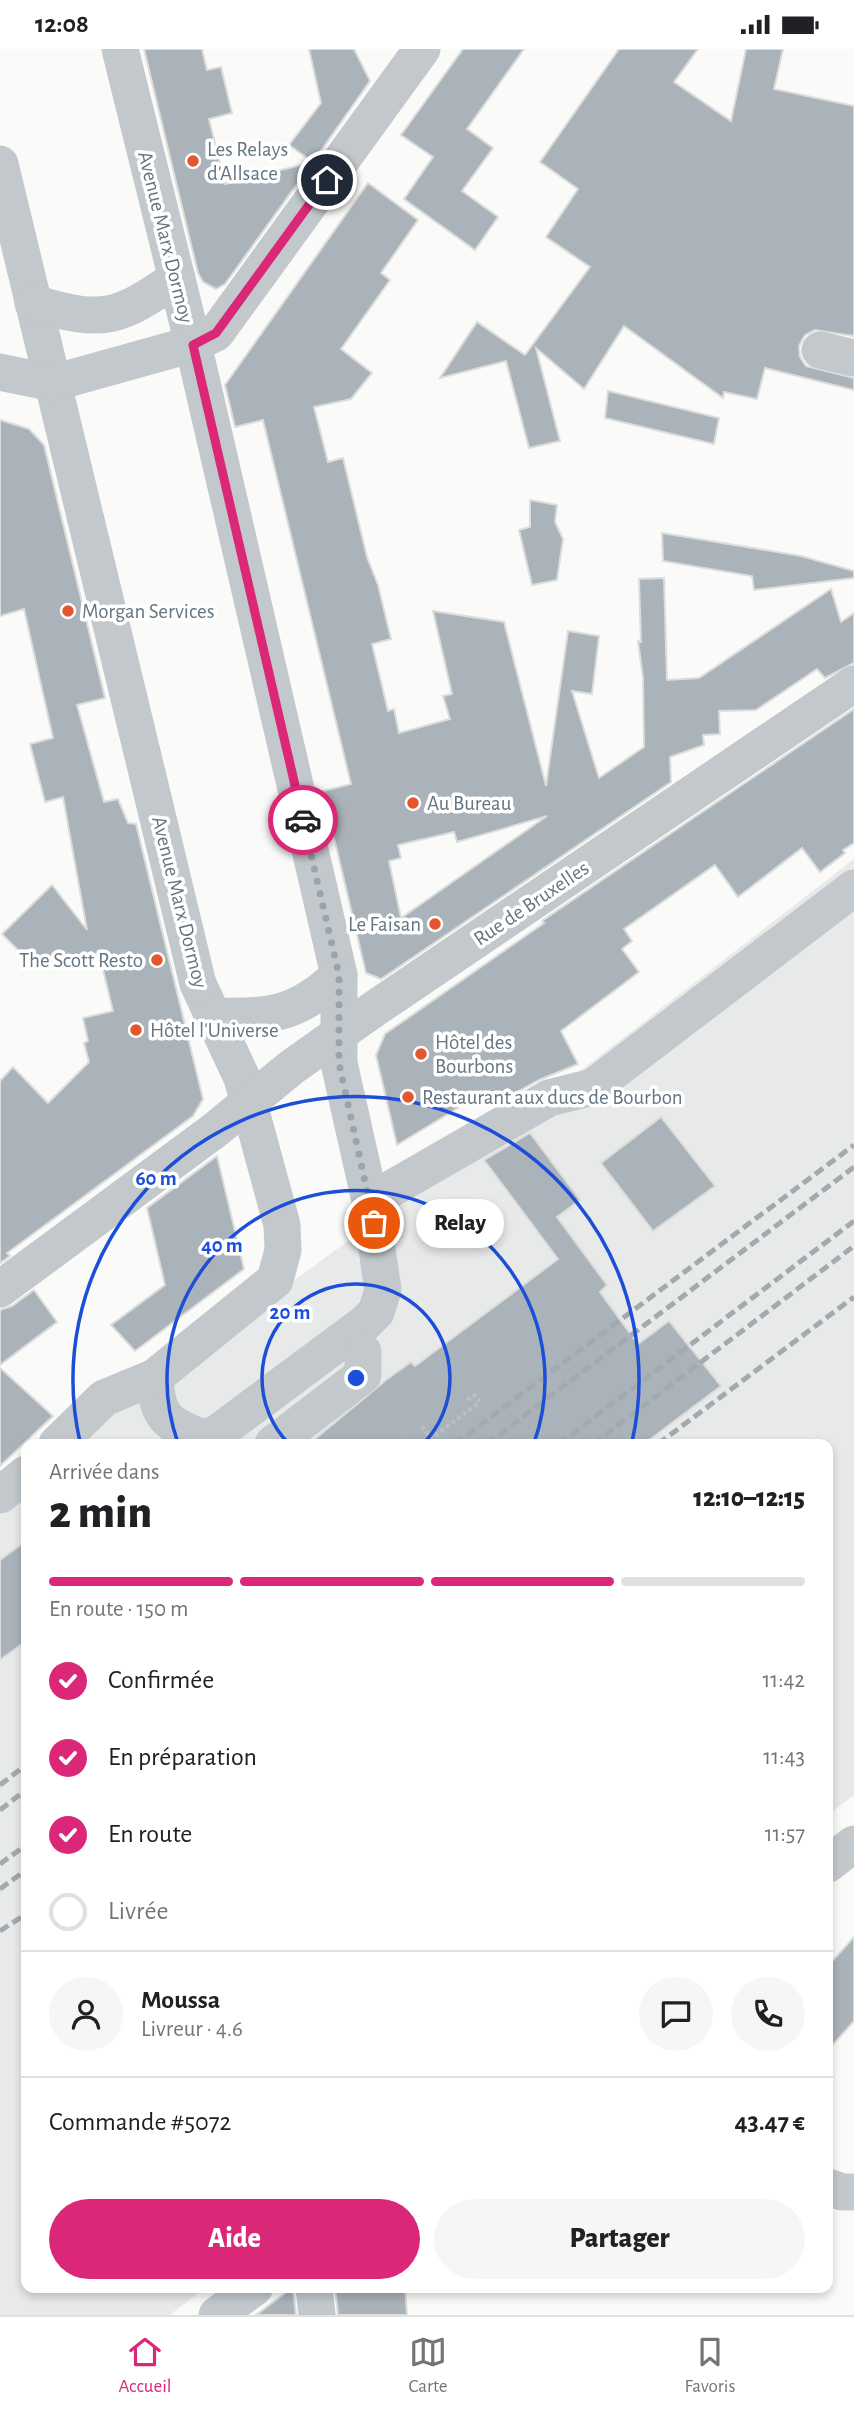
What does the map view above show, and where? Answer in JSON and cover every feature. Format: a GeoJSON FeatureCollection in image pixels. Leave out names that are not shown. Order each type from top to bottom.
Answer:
{"type":"FeatureCollection","features":[{"type":"Feature","properties":{"kind":"street","name":"Avenue Marx Dormoy"},"geometry":{"type":"LineString","coordinates":[[120,49],[193,345],[339,975],[339,1063],[370,1201],[383,1290],[364,1337],[223,1439]]}},
{"type":"Feature","properties":{"kind":"street"},"geometry":{"type":"LineString","coordinates":[[0,372],[53,383],[193,345],[216,333],[422,49]]}},
{"type":"Feature","properties":{"kind":"street","name":"Avenue Marx Dormoy"},"geometry":{"type":"LineString","coordinates":[[0,164],[198,984],[242,1078],[282,1225],[283,1250],[275,1280],[155,1377],[156,1403],[164,1418],[215,1439]]}},
{"type":"Feature","properties":{"kind":"street"},"geometry":{"type":"LineString","coordinates":[[33,303],[66,313],[101,318],[133,308],[177,278]]}},
{"type":"Feature","properties":{"kind":"street","name":"Rue de Bruxelles"},"geometry":{"type":"LineString","coordinates":[[0,1290],[215,1130],[248,1101],[374,1009],[854,684]]}},
{"type":"Feature","properties":{"kind":"street"},"geometry":{"type":"LineString","coordinates":[[370,1201],[549,1098],[593,1087],[854,888]]}},
{"type":"Feature","properties":{"kind":"street"},"geometry":{"type":"LineString","coordinates":[[212,1016],[260,1017],[294,1009],[321,993],[339,975]]}},
{"type":"Feature","properties":{"kind":"street"},"geometry":{"type":"LineString","coordinates":[[280,1439],[363,1375],[364,1337]]}},
{"type":"Feature","properties":{"kind":"street"},"geometry":{"type":"LineString","coordinates":[[62,1439],[104,1398],[155,1377]]}},
{"type":"Feature","properties":{"kind":"street"},"geometry":{"type":"LineString","coordinates":[[0,1495],[21,1478]]}},
{"type":"Feature","properties":{"kind":"street"},"geometry":{"type":"LineString","coordinates":[[833,1860],[854,1844]]}},
{"type":"Feature","properties":{"kind":"street"},"geometry":{"type":"LineString","coordinates":[[833,2189],[854,2192]]}},
{"type":"Feature","properties":{"kind":"street"},"geometry":{"type":"LineString","coordinates":[[218,2315],[247,2293]]}},
{"type":"Feature","properties":{"kind":"street"},"geometry":{"type":"LineString","coordinates":[[315,2293],[317,2315]]}},
{"type":"Feature","properties":{"kind":"path"},"geometry":{"type":"LineString","coordinates":[[422,1426],[431,1439],[480,1402],[474,1395],[464,1402]]}},
{"type":"Feature","properties":{"kind":"shaded area"},"geometry":{"type":"Polygon","coordinates":[[[854,859],[854,1795],[833,1811],[833,1439],[78,1439],[584,1068],[854,859]]]}},
{"type":"Feature","properties":{"kind":"shaded area"},"geometry":{"type":"Polygon","coordinates":[[[21,1482],[21,2293],[198,2293],[170,2315],[0,2315],[0,1501],[21,1482]]]}},
{"type":"Feature","properties":{"kind":"building"},"geometry":{"type":"Polygon","coordinates":[[[144,49],[202,49],[207,70],[221,67],[232,113],[209,119],[225,184],[313,162],[225,284],[216,289],[203,282],[198,273],[144,49]]]}},
{"type":"Feature","properties":{"kind":"building"},"geometry":{"type":"Polygon","coordinates":[[[309,49],[354,49],[370,81],[313,162],[289,145],[321,103],[309,49]]]}},
{"type":"Feature","properties":{"kind":"building"},"geometry":{"type":"Polygon","coordinates":[[[463,49],[524,49],[467,129],[493,148],[462,191],[498,217],[475,250],[404,199],[433,157],[401,135],[463,49]]]}},
{"type":"Feature","properties":{"kind":"building"},"geometry":{"type":"Polygon","coordinates":[[[619,49],[698,49],[674,82],[731,121],[746,49],[783,49],[774,89],[854,106],[854,336],[815,330],[805,335],[799,346],[800,357],[806,366],[854,378],[854,390],[765,368],[757,399],[724,392],[723,398],[624,326],[584,389],[536,348],[560,441],[529,448],[506,361],[440,378],[477,322],[525,355],[590,267],[546,237],[578,189],[540,162],[619,49]]]}},
{"type":"Feature","properties":{"kind":"building"},"geometry":{"type":"Polygon","coordinates":[[[368,183],[418,220],[381,273],[390,280],[341,349],[372,373],[351,399],[314,407],[328,462],[343,458],[367,557],[378,585],[391,639],[372,644],[388,711],[394,709],[399,733],[450,719],[443,696],[452,694],[433,611],[504,622],[546,786],[568,631],[599,636],[592,694],[572,691],[599,778],[644,747],[643,678],[638,641],[641,642],[639,579],[664,578],[667,680],[699,678],[831,589],[841,622],[854,613],[854,663],[825,678],[817,669],[756,710],[719,711],[720,734],[703,735],[704,745],[670,757],[671,782],[381,979],[366,973],[323,791],[351,784],[263,420],[235,427],[225,385],[368,183]],[[547,816],[457,842],[454,832],[398,845],[401,858],[389,861],[401,918],[547,816]]]}},
{"type":"Feature","properties":{"kind":"building"},"geometry":{"type":"Polygon","coordinates":[[[608,391],[719,418],[714,444],[605,418],[608,391]]]}},
{"type":"Feature","properties":{"kind":"building"},"geometry":{"type":"Polygon","coordinates":[[[0,420],[29,429],[44,445],[105,698],[77,705],[104,802],[118,799],[128,823],[136,824],[203,1099],[193,1116],[7,1253],[10,1256],[0,1263],[0,1081],[13,1067],[48,1103],[89,1062],[84,1043],[88,1041],[83,1018],[113,1011],[99,953],[29,968],[20,952],[2,934],[52,885],[87,930],[63,797],[45,802],[30,744],[53,738],[24,609],[0,616],[0,420]]]}},
{"type":"Feature","properties":{"kind":"building"},"geometry":{"type":"Polygon","coordinates":[[[530,500],[557,505],[555,522],[563,539],[557,580],[532,585],[519,530],[530,527],[530,500]]]}},
{"type":"Feature","properties":{"kind":"building"},"geometry":{"type":"Polygon","coordinates":[[[662,533],[801,556],[854,571],[854,578],[754,590],[752,576],[663,561],[662,533]]]}},
{"type":"Feature","properties":{"kind":"building"},"geometry":{"type":"Polygon","coordinates":[[[854,709],[854,843],[843,850],[845,853],[820,872],[802,848],[738,897],[715,865],[624,929],[632,941],[622,949],[639,972],[561,1031],[578,1064],[539,1080],[494,1105],[486,1091],[397,1145],[376,1055],[385,1034],[544,923],[542,921],[854,709]]]}},
{"type":"Feature","properties":{"kind":"building"},"geometry":{"type":"Polygon","coordinates":[[[661,1117],[715,1186],[653,1231],[601,1163],[661,1117]]]}},
{"type":"Feature","properties":{"kind":"building"},"geometry":{"type":"Polygon","coordinates":[[[530,1133],[580,1200],[557,1217],[607,1285],[600,1292],[638,1344],[669,1321],[721,1386],[651,1439],[315,1439],[386,1380],[411,1362],[415,1366],[558,1259],[484,1160],[530,1133]]]}},
{"type":"Feature","properties":{"kind":"building"},"geometry":{"type":"Polygon","coordinates":[[[217,1156],[244,1269],[135,1351],[111,1325],[165,1285],[147,1208],[217,1156]]]}},
{"type":"Feature","properties":{"kind":"building"},"geometry":{"type":"Polygon","coordinates":[[[34,1290],[57,1322],[0,1365],[0,1310],[12,1306],[34,1290]]]}},
{"type":"Feature","properties":{"kind":"building"},"geometry":{"type":"Polygon","coordinates":[[[0,1368],[53,1416],[29,1439],[21,1439],[21,1446],[0,1466],[0,1368]]]}},
{"type":"Feature","properties":{"kind":"building"},"geometry":{"type":"Polygon","coordinates":[[[21,1545],[21,1645],[0,1660],[0,1560],[21,1545]]]}},
{"type":"Feature","properties":{"kind":"building"},"geometry":{"type":"Polygon","coordinates":[[[854,1937],[854,2021],[833,2044],[833,1960],[854,1937]]]}},
{"type":"Feature","properties":{"kind":"building"},"geometry":{"type":"Polygon","coordinates":[[[285,2293],[294,2293],[296,2315],[256,2315],[285,2293]]]}},
{"type":"Feature","properties":{"kind":"building"},"geometry":{"type":"Polygon","coordinates":[[[336,2293],[405,2293],[407,2315],[338,2315],[336,2293]]]}},
{"type":"Feature","properties":{"kind":"railway"},"geometry":{"type":"LineString","coordinates":[[462,1439],[854,1145]]}},
{"type":"Feature","properties":{"kind":"railway"},"geometry":{"type":"LineString","coordinates":[[494,1439],[854,1167]]}},
{"type":"Feature","properties":{"kind":"railway"},"geometry":{"type":"LineString","coordinates":[[566,1439],[854,1221]]}},
{"type":"Feature","properties":{"kind":"railway"},"geometry":{"type":"LineString","coordinates":[[600,1439],[854,1246]]}},
{"type":"Feature","properties":{"kind":"railway"},"geometry":{"type":"LineString","coordinates":[[665,1439],[854,1297]]}},
{"type":"Feature","properties":{"kind":"railway"},"geometry":{"type":"LineString","coordinates":[[0,1785],[21,1769]]}},
{"type":"Feature","properties":{"kind":"railway"},"geometry":{"type":"LineString","coordinates":[[0,1810],[21,1794]]}},
{"type":"Feature","properties":{"kind":"railway"},"geometry":{"type":"LineString","coordinates":[[0,1864],[21,1849]]}},
{"type":"Feature","properties":{"kind":"railway"},"geometry":{"type":"LineString","coordinates":[[0,1889],[21,1874]]}},
{"type":"Feature","properties":{"kind":"railway"},"geometry":{"type":"LineString","coordinates":[[0,1931],[21,1917]]}},
{"type":"Feature","properties":{"kind":"way so far"},"geometry":{"type":"LineString","coordinates":[[303,820],[339,975],[339,1063],[374,1223]]}},
{"type":"Feature","properties":{"kind":"place","name":"Les Relays d'Allsace"},"geometry":{"type":"Point","coordinates":[193,161]}},
{"type":"Feature","properties":{"kind":"place","name":"Morgan Services"},"geometry":{"type":"Point","coordinates":[68,611]}},
{"type":"Feature","properties":{"kind":"place","name":"Au Bureau"},"geometry":{"type":"Point","coordinates":[413,803]}},
{"type":"Feature","properties":{"kind":"place","name":"Le Faisan"},"geometry":{"type":"Point","coordinates":[435,924]}},
{"type":"Feature","properties":{"kind":"place","name":"The Scott Resto"},"geometry":{"type":"Point","coordinates":[157,960]}},
{"type":"Feature","properties":{"kind":"place","name":"Hôtel l'Universe"},"geometry":{"type":"Point","coordinates":[136,1030]}},
{"type":"Feature","properties":{"kind":"place","name":"Hôtel des Bourbons"},"geometry":{"type":"Point","coordinates":[421,1054]}},
{"type":"Feature","properties":{"kind":"place","name":"Restaurant aux ducs de Bourbon"},"geometry":{"type":"Point","coordinates":[408,1097]}},
{"type":"Feature","properties":{"kind":"place","name":"Relay"},"geometry":{"type":"Point","coordinates":[374,1223]}},
{"type":"Feature","properties":{"kind":"route"},"geometry":{"type":"LineString","coordinates":[[303,820],[193,345],[216,333],[327,180]]}}]}
